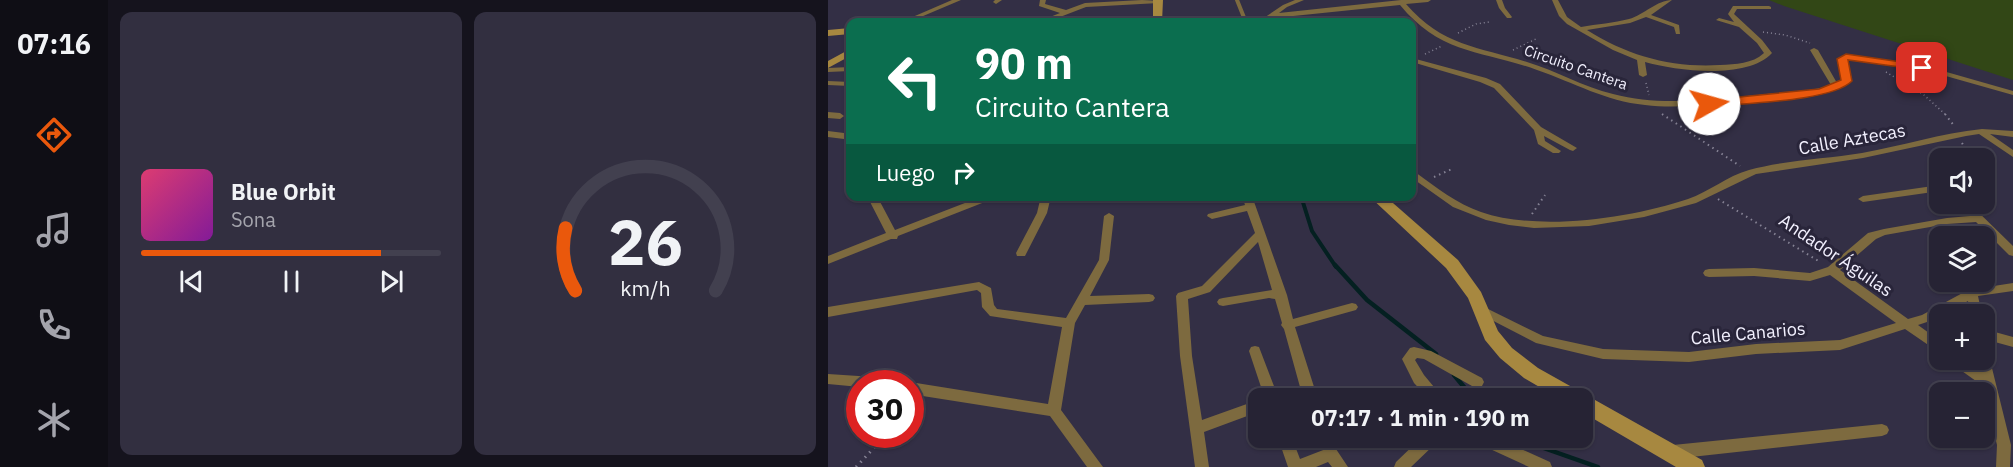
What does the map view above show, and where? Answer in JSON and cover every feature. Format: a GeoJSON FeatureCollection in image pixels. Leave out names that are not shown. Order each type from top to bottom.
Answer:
{"type":"FeatureCollection","features":[{"type":"Feature","properties":{"kind":"main road"},"geometry":{"type":"LineString","coordinates":[[1158,0],[1158,18]]}},
{"type":"Feature","properties":{"kind":"main road"},"geometry":{"type":"LineString","coordinates":[[828,33],[846,31]]}},
{"type":"Feature","properties":{"kind":"main road"},"geometry":{"type":"LineString","coordinates":[[828,66],[846,55]]}},
{"type":"Feature","properties":{"kind":"main road"},"geometry":{"type":"LineString","coordinates":[[1382,201],[1452,264],[1475,296],[1491,334],[1506,353],[1531,373],[1558,388]]}},
{"type":"Feature","properties":{"kind":"main road"},"geometry":{"type":"LineString","coordinates":[[1593,408],[1673,452],[1695,467]]}},
{"type":"Feature","properties":{"kind":"street"},"geometry":{"type":"LineString","coordinates":[[914,18],[958,0]]}},
{"type":"Feature","properties":{"kind":"street"},"geometry":{"type":"LineString","coordinates":[[1043,0],[1041,5],[1068,13]]}},
{"type":"Feature","properties":{"kind":"street"},"geometry":{"type":"LineString","coordinates":[[1054,18],[1085,5],[1158,0]]}},
{"type":"Feature","properties":{"kind":"street"},"geometry":{"type":"LineString","coordinates":[[1269,18],[1285,6],[1302,0]]}},
{"type":"Feature","properties":{"kind":"street"},"geometry":{"type":"LineString","coordinates":[[1273,16],[1428,0]]}},
{"type":"Feature","properties":{"kind":"street"},"geometry":{"type":"LineString","coordinates":[[1499,0],[1509,17]]}},
{"type":"Feature","properties":{"kind":"street"},"geometry":{"type":"LineString","coordinates":[[1555,0],[1566,20],[1604,44],[1641,59],[1686,68],[1715,68],[1755,63],[1768,53],[1759,39],[1738,25],[1719,21]]}},
{"type":"Feature","properties":{"kind":"street"},"geometry":{"type":"LineString","coordinates":[[1581,30],[1630,21],[1646,15],[1669,0]]}},
{"type":"Feature","properties":{"kind":"street","name":"Circuito Cantera"},"geometry":{"type":"LineString","coordinates":[[1401,2],[1414,18]]}},
{"type":"Feature","properties":{"kind":"street"},"geometry":{"type":"LineString","coordinates":[[1738,25],[1731,14],[1735,7],[1769,8]]}},
{"type":"Feature","properties":{"kind":"street"},"geometry":{"type":"LineString","coordinates":[[1646,15],[1677,26],[1678,33]]}},
{"type":"Feature","properties":{"kind":"street"},"geometry":{"type":"LineString","coordinates":[[1273,16],[1278,18]]}},
{"type":"Feature","properties":{"kind":"street","name":"Circuito Cantera"},"geometry":{"type":"LineString","coordinates":[[1416,21],[1420,26],[1446,41],[1469,51],[1538,67],[1607,96],[1653,105],[1693,105],[1819,92],[1836,88]]}},
{"type":"Feature","properties":{"kind":"street"},"geometry":{"type":"LineString","coordinates":[[1815,50],[1836,88],[1847,81],[1842,59],[1846,57],[1922,68],[2013,93]]}},
{"type":"Feature","properties":{"kind":"street"},"geometry":{"type":"LineString","coordinates":[[1641,59],[1643,75]]}},
{"type":"Feature","properties":{"kind":"street"},"geometry":{"type":"LineString","coordinates":[[1416,61],[1497,86],[1538,129],[1573,148]]}},
{"type":"Feature","properties":{"kind":"street"},"geometry":{"type":"LineString","coordinates":[[828,70],[846,69]]}},
{"type":"Feature","properties":{"kind":"street"},"geometry":{"type":"LineString","coordinates":[[828,83],[846,84]]}},
{"type":"Feature","properties":{"kind":"street"},"geometry":{"type":"LineString","coordinates":[[828,114],[840,116]]}},
{"type":"Feature","properties":{"kind":"street"},"geometry":{"type":"LineString","coordinates":[[1538,129],[1541,142],[1556,151]]}},
{"type":"Feature","properties":{"kind":"street"},"geometry":{"type":"LineString","coordinates":[[1981,132],[2013,154]]}},
{"type":"Feature","properties":{"kind":"street"},"geometry":{"type":"LineString","coordinates":[[1960,135],[1981,132],[2013,134]]}},
{"type":"Feature","properties":{"kind":"street"},"geometry":{"type":"LineString","coordinates":[[828,134],[844,136]]}},
{"type":"Feature","properties":{"kind":"street","name":"Calle Aztecas"},"geometry":{"type":"LineString","coordinates":[[1749,173],[1870,155],[1960,135]]}},
{"type":"Feature","properties":{"kind":"street"},"geometry":{"type":"LineString","coordinates":[[1416,177],[1470,211],[1485,217],[1525,224],[1585,223],[1651,213],[1710,194],[1749,173]]}},
{"type":"Feature","properties":{"kind":"street"},"geometry":{"type":"LineString","coordinates":[[1863,199],[1929,190]]}},
{"type":"Feature","properties":{"kind":"street"},"geometry":{"type":"LineString","coordinates":[[875,201],[893,236]]}},
{"type":"Feature","properties":{"kind":"street"},"geometry":{"type":"LineString","coordinates":[[960,201],[964,206]]}},
{"type":"Feature","properties":{"kind":"street"},"geometry":{"type":"LineString","coordinates":[[828,260],[980,201]]}},
{"type":"Feature","properties":{"kind":"street"},"geometry":{"type":"LineString","coordinates":[[1021,253],[1042,213],[1045,201]]}},
{"type":"Feature","properties":{"kind":"street"},"geometry":{"type":"LineString","coordinates":[[1212,216],[1249,202],[1281,295],[1287,325],[1307,388]]}},
{"type":"Feature","properties":{"kind":"street"},"geometry":{"type":"LineString","coordinates":[[1975,214],[2013,252]]}},
{"type":"Feature","properties":{"kind":"street"},"geometry":{"type":"LineString","coordinates":[[1054,411],[1069,323],[1104,260],[1109,216]]}},
{"type":"Feature","properties":{"kind":"street"},"geometry":{"type":"LineString","coordinates":[[1709,273],[1754,272],[1810,277],[1832,270],[1872,236],[1947,221],[1979,218]]}},
{"type":"Feature","properties":{"kind":"street"},"geometry":{"type":"LineString","coordinates":[[1202,467],[1186,356],[1182,296],[1206,289],[1260,235]]}},
{"type":"Feature","properties":{"kind":"street","name":"Andador Águilas"},"geometry":{"type":"LineString","coordinates":[[1832,270],[1929,340]]}},
{"type":"Feature","properties":{"kind":"street"},"geometry":{"type":"LineString","coordinates":[[828,312],[980,286],[987,291],[988,307],[994,313],[1069,323]]}},
{"type":"Feature","properties":{"kind":"street","name":"Calle Canarios"},"geometry":{"type":"LineString","coordinates":[[1482,310],[1540,340],[1613,354],[1689,357],[1756,349],[1840,345],[1926,318],[1972,293],[2013,287]]}},
{"type":"Feature","properties":{"kind":"street"},"geometry":{"type":"LineString","coordinates":[[1972,293],[1974,304]]}},
{"type":"Feature","properties":{"kind":"street"},"geometry":{"type":"LineString","coordinates":[[1223,302],[1269,294],[1281,295]]}},
{"type":"Feature","properties":{"kind":"street"},"geometry":{"type":"LineString","coordinates":[[1080,301],[1149,298]]}},
{"type":"Feature","properties":{"kind":"street"},"geometry":{"type":"LineString","coordinates":[[1287,325],[1352,307]]}},
{"type":"Feature","properties":{"kind":"street"},"geometry":{"type":"LineString","coordinates":[[1995,337],[2013,342]]}},
{"type":"Feature","properties":{"kind":"street"},"geometry":{"type":"LineString","coordinates":[[1255,351],[1268,388]]}},
{"type":"Feature","properties":{"kind":"street"},"geometry":{"type":"LineString","coordinates":[[1427,388],[1419,379],[1408,359],[1414,352],[1438,360],[1472,379]]}},
{"type":"Feature","properties":{"kind":"street"},"geometry":{"type":"LineString","coordinates":[[1971,370],[1989,382]]}},
{"type":"Feature","properties":{"kind":"street"},"geometry":{"type":"LineString","coordinates":[[828,379],[846,380]]}},
{"type":"Feature","properties":{"kind":"street"},"geometry":{"type":"LineString","coordinates":[[924,390],[1054,411],[1096,467]]}},
{"type":"Feature","properties":{"kind":"street"},"geometry":{"type":"LineString","coordinates":[[1995,405],[2004,445],[2003,467]]}},
{"type":"Feature","properties":{"kind":"street"},"geometry":{"type":"LineString","coordinates":[[1196,429],[1248,410]]}},
{"type":"Feature","properties":{"kind":"street"},"geometry":{"type":"LineString","coordinates":[[1673,452],[1882,430]]}},
{"type":"Feature","properties":{"kind":"street"},"geometry":{"type":"LineString","coordinates":[[1288,448],[1293,462],[1298,467],[1331,454],[1341,467]]}},
{"type":"Feature","properties":{"kind":"street"},"geometry":{"type":"LineString","coordinates":[[1401,467],[1421,448]]}},
{"type":"Feature","properties":{"kind":"street"},"geometry":{"type":"LineString","coordinates":[[1504,448],[1545,467]]}},
{"type":"Feature","properties":{"kind":"lane"},"geometry":{"type":"LineString","coordinates":[[1237,0],[1244,18]]}},
{"type":"Feature","properties":{"kind":"path"},"geometry":{"type":"LineString","coordinates":[[1421,56],[1476,24],[1489,22]]}},
{"type":"Feature","properties":{"kind":"path"},"geometry":{"type":"LineString","coordinates":[[1497,57],[1538,38]]}},
{"type":"Feature","properties":{"kind":"path"},"geometry":{"type":"LineString","coordinates":[[1643,75],[1653,105],[1669,119],[1715,147],[1749,173]]}},
{"type":"Feature","properties":{"kind":"path"},"geometry":{"type":"LineString","coordinates":[[1960,135],[1965,148]]}},
{"type":"Feature","properties":{"kind":"path"},"geometry":{"type":"LineString","coordinates":[[1423,182],[1452,169]]}},
{"type":"Feature","properties":{"kind":"path","name":"Andador Águilas"},"geometry":{"type":"LineString","coordinates":[[1710,194],[1832,270]]}},
{"type":"Feature","properties":{"kind":"path"},"geometry":{"type":"LineString","coordinates":[[1525,224],[1545,195]]}},
{"type":"Feature","properties":{"kind":"path"},"geometry":{"type":"LineString","coordinates":[[856,467],[874,448]]}},
{"type":"Feature","properties":{"kind":"green space"},"geometry":{"type":"Polygon","coordinates":[[[1769,0],[2013,0],[2013,80],[1784,6],[1769,0]]]}},
{"type":"Feature","properties":{"kind":"waterway"},"geometry":{"type":"LineString","coordinates":[[1303,201],[1312,231],[1336,267]]}},
{"type":"Feature","properties":{"kind":"waterway"},"geometry":{"type":"LineString","coordinates":[[1335,265],[1367,300],[1436,354]]}},
{"type":"Feature","properties":{"kind":"waterway"},"geometry":{"type":"LineString","coordinates":[[1454,375],[1465,388]]}},
{"type":"Feature","properties":{"kind":"waterway"},"geometry":{"type":"LineString","coordinates":[[1544,448],[1598,467]]}},
{"type":"Feature","properties":{"kind":"route"},"geometry":{"type":"LineString","coordinates":[[1709,104],[1819,92],[1836,88],[1847,81],[1842,59],[1846,57],[1887,61],[1922,68]]}}]}
